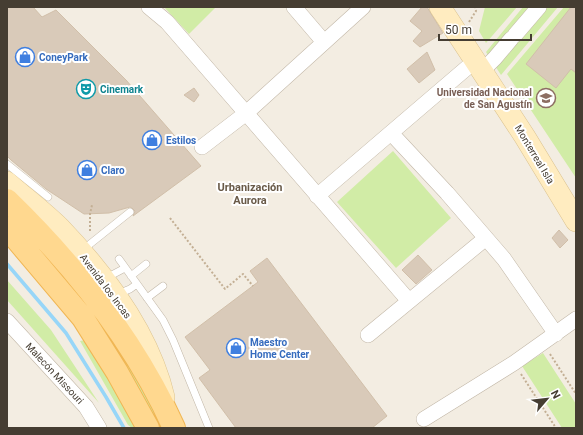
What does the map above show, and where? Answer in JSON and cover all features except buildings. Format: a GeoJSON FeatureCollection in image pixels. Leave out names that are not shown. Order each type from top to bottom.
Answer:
{"type":"FeatureCollection","features":[{"type":"Feature","properties":{"kind":"main road"},"geometry":{"type":"LineString","coordinates":[[7,182],[16,223]]}},
{"type":"Feature","properties":{"kind":"main road","name":"Avenida los Incas"},"geometry":{"type":"LineString","coordinates":[[7,200],[16,223],[95,299],[144,370],[171,422]]}},
{"type":"Feature","properties":{"kind":"main road","name":"Avenida los Incas"},"geometry":{"type":"LineString","coordinates":[[95,299],[117,372],[148,428]]}},
{"type":"Feature","properties":{"kind":"street"},"geometry":{"type":"LineString","coordinates":[[149,7],[166,22],[409,301]]}},
{"type":"Feature","properties":{"kind":"street"},"geometry":{"type":"LineString","coordinates":[[294,7],[324,42]]}},
{"type":"Feature","properties":{"kind":"street"},"geometry":{"type":"LineString","coordinates":[[202,147],[245,114],[363,7]]}},
{"type":"Feature","properties":{"kind":"street","name":"Monterreal Isla"},"geometry":{"type":"LineString","coordinates":[[440,7],[525,137],[576,222]]}},
{"type":"Feature","properties":{"kind":"street"},"geometry":{"type":"LineString","coordinates":[[317,196],[391,133],[479,65],[495,58],[539,7]]}},
{"type":"Feature","properties":{"kind":"street"},"geometry":{"type":"LineString","coordinates":[[391,133],[447,193],[504,259],[556,334]]}},
{"type":"Feature","properties":{"kind":"street","name":"Avenida los Incas"},"geometry":{"type":"LineString","coordinates":[[7,182],[86,249],[95,299]]}},
{"type":"Feature","properties":{"kind":"street"},"geometry":{"type":"LineString","coordinates":[[368,335],[486,238]]}},
{"type":"Feature","properties":{"kind":"street"},"geometry":{"type":"LineString","coordinates":[[424,419],[514,363],[576,319]]}},
{"type":"Feature","properties":{"kind":"street","name":"Malecón Missouri"},"geometry":{"type":"LineString","coordinates":[[7,321],[86,407],[99,428]]}},
{"type":"Feature","properties":{"kind":"lane"},"geometry":{"type":"LineString","coordinates":[[7,164],[48,197]]}},
{"type":"Feature","properties":{"kind":"lane"},"geometry":{"type":"LineString","coordinates":[[86,249],[130,212]]}},
{"type":"Feature","properties":{"kind":"lane"},"geometry":{"type":"LineString","coordinates":[[119,259],[163,320],[173,340],[209,428]]}},
{"type":"Feature","properties":{"kind":"lane"},"geometry":{"type":"LineString","coordinates":[[131,276],[146,264]]}},
{"type":"Feature","properties":{"kind":"lane"},"geometry":{"type":"LineString","coordinates":[[95,299],[125,268]]}},
{"type":"Feature","properties":{"kind":"lane"},"geometry":{"type":"LineString","coordinates":[[95,299],[130,290],[137,284]]}},
{"type":"Feature","properties":{"kind":"lane"},"geometry":{"type":"LineString","coordinates":[[147,298],[163,286]]}},
{"type":"Feature","properties":{"kind":"path"},"geometry":{"type":"LineString","coordinates":[[86,249],[92,205]]}},
{"type":"Feature","properties":{"kind":"path"},"geometry":{"type":"LineString","coordinates":[[170,218],[225,289],[243,274],[252,286]]}},
{"type":"Feature","properties":{"kind":"path"},"geometry":{"type":"LineString","coordinates":[[543,343],[576,394]]}},
{"type":"Feature","properties":{"kind":"path"},"geometry":{"type":"LineString","coordinates":[[514,363],[556,428]]}},
{"type":"Feature","properties":{"kind":"green space"},"geometry":{"type":"Polygon","coordinates":[[[164,7],[216,7],[189,34],[164,7]]]}},
{"type":"Feature","properties":{"kind":"green space"},"geometry":{"type":"Polygon","coordinates":[[[485,7],[517,7],[486,43],[479,31],[485,7]]]}},
{"type":"Feature","properties":{"kind":"green space"},"geometry":{"type":"Polygon","coordinates":[[[523,7],[558,7],[501,75],[486,52],[523,7]]]}},
{"type":"Feature","properties":{"kind":"green space"},"geometry":{"type":"Polygon","coordinates":[[[564,7],[576,7],[576,178],[507,74],[564,7]]]}},
{"type":"Feature","properties":{"kind":"green space"},"geometry":{"type":"Polygon","coordinates":[[[393,151],[451,218],[396,268],[337,202],[393,151]]]}},
{"type":"Feature","properties":{"kind":"green space"},"geometry":{"type":"Polygon","coordinates":[[[7,280],[51,330],[99,403],[7,300],[7,280]]]}},
{"type":"Feature","properties":{"kind":"green space"},"geometry":{"type":"Polygon","coordinates":[[[102,323],[132,366],[164,428],[157,428],[98,326],[102,323]]]}},
{"type":"Feature","properties":{"kind":"green space"},"geometry":{"type":"Polygon","coordinates":[[[85,340],[138,428],[132,428],[128,425],[80,341],[85,340]]]}},
{"type":"Feature","properties":{"kind":"green space"},"geometry":{"type":"Polygon","coordinates":[[[543,353],[576,404],[576,428],[562,428],[522,366],[543,353]]]}},
{"type":"Feature","properties":{"kind":"waterway"},"geometry":{"type":"LineString","coordinates":[[7,264],[66,333],[124,428]]}},
{"type":"Feature","properties":{"kind":"place","name":"ConeyPark"},"geometry":{"type":"Point","coordinates":[25,57]}},
{"type":"Feature","properties":{"kind":"place","name":"Cinemark"},"geometry":{"type":"Point","coordinates":[86,89]}},
{"type":"Feature","properties":{"kind":"place","name":"Universidad Nacional de San Agustín"},"geometry":{"type":"Point","coordinates":[546,98]}},
{"type":"Feature","properties":{"kind":"place","name":"Estilos"},"geometry":{"type":"Point","coordinates":[152,140]}},
{"type":"Feature","properties":{"kind":"place","name":"Claro"},"geometry":{"type":"Point","coordinates":[87,170]}},
{"type":"Feature","properties":{"kind":"place","name":"Maestro Home Center"},"geometry":{"type":"Point","coordinates":[236,348]}},
{"type":"Feature","properties":{"kind":"district","name":"Urbanización Aurora"},"geometry":{"type":"Point","coordinates":[250,193]}}]}
